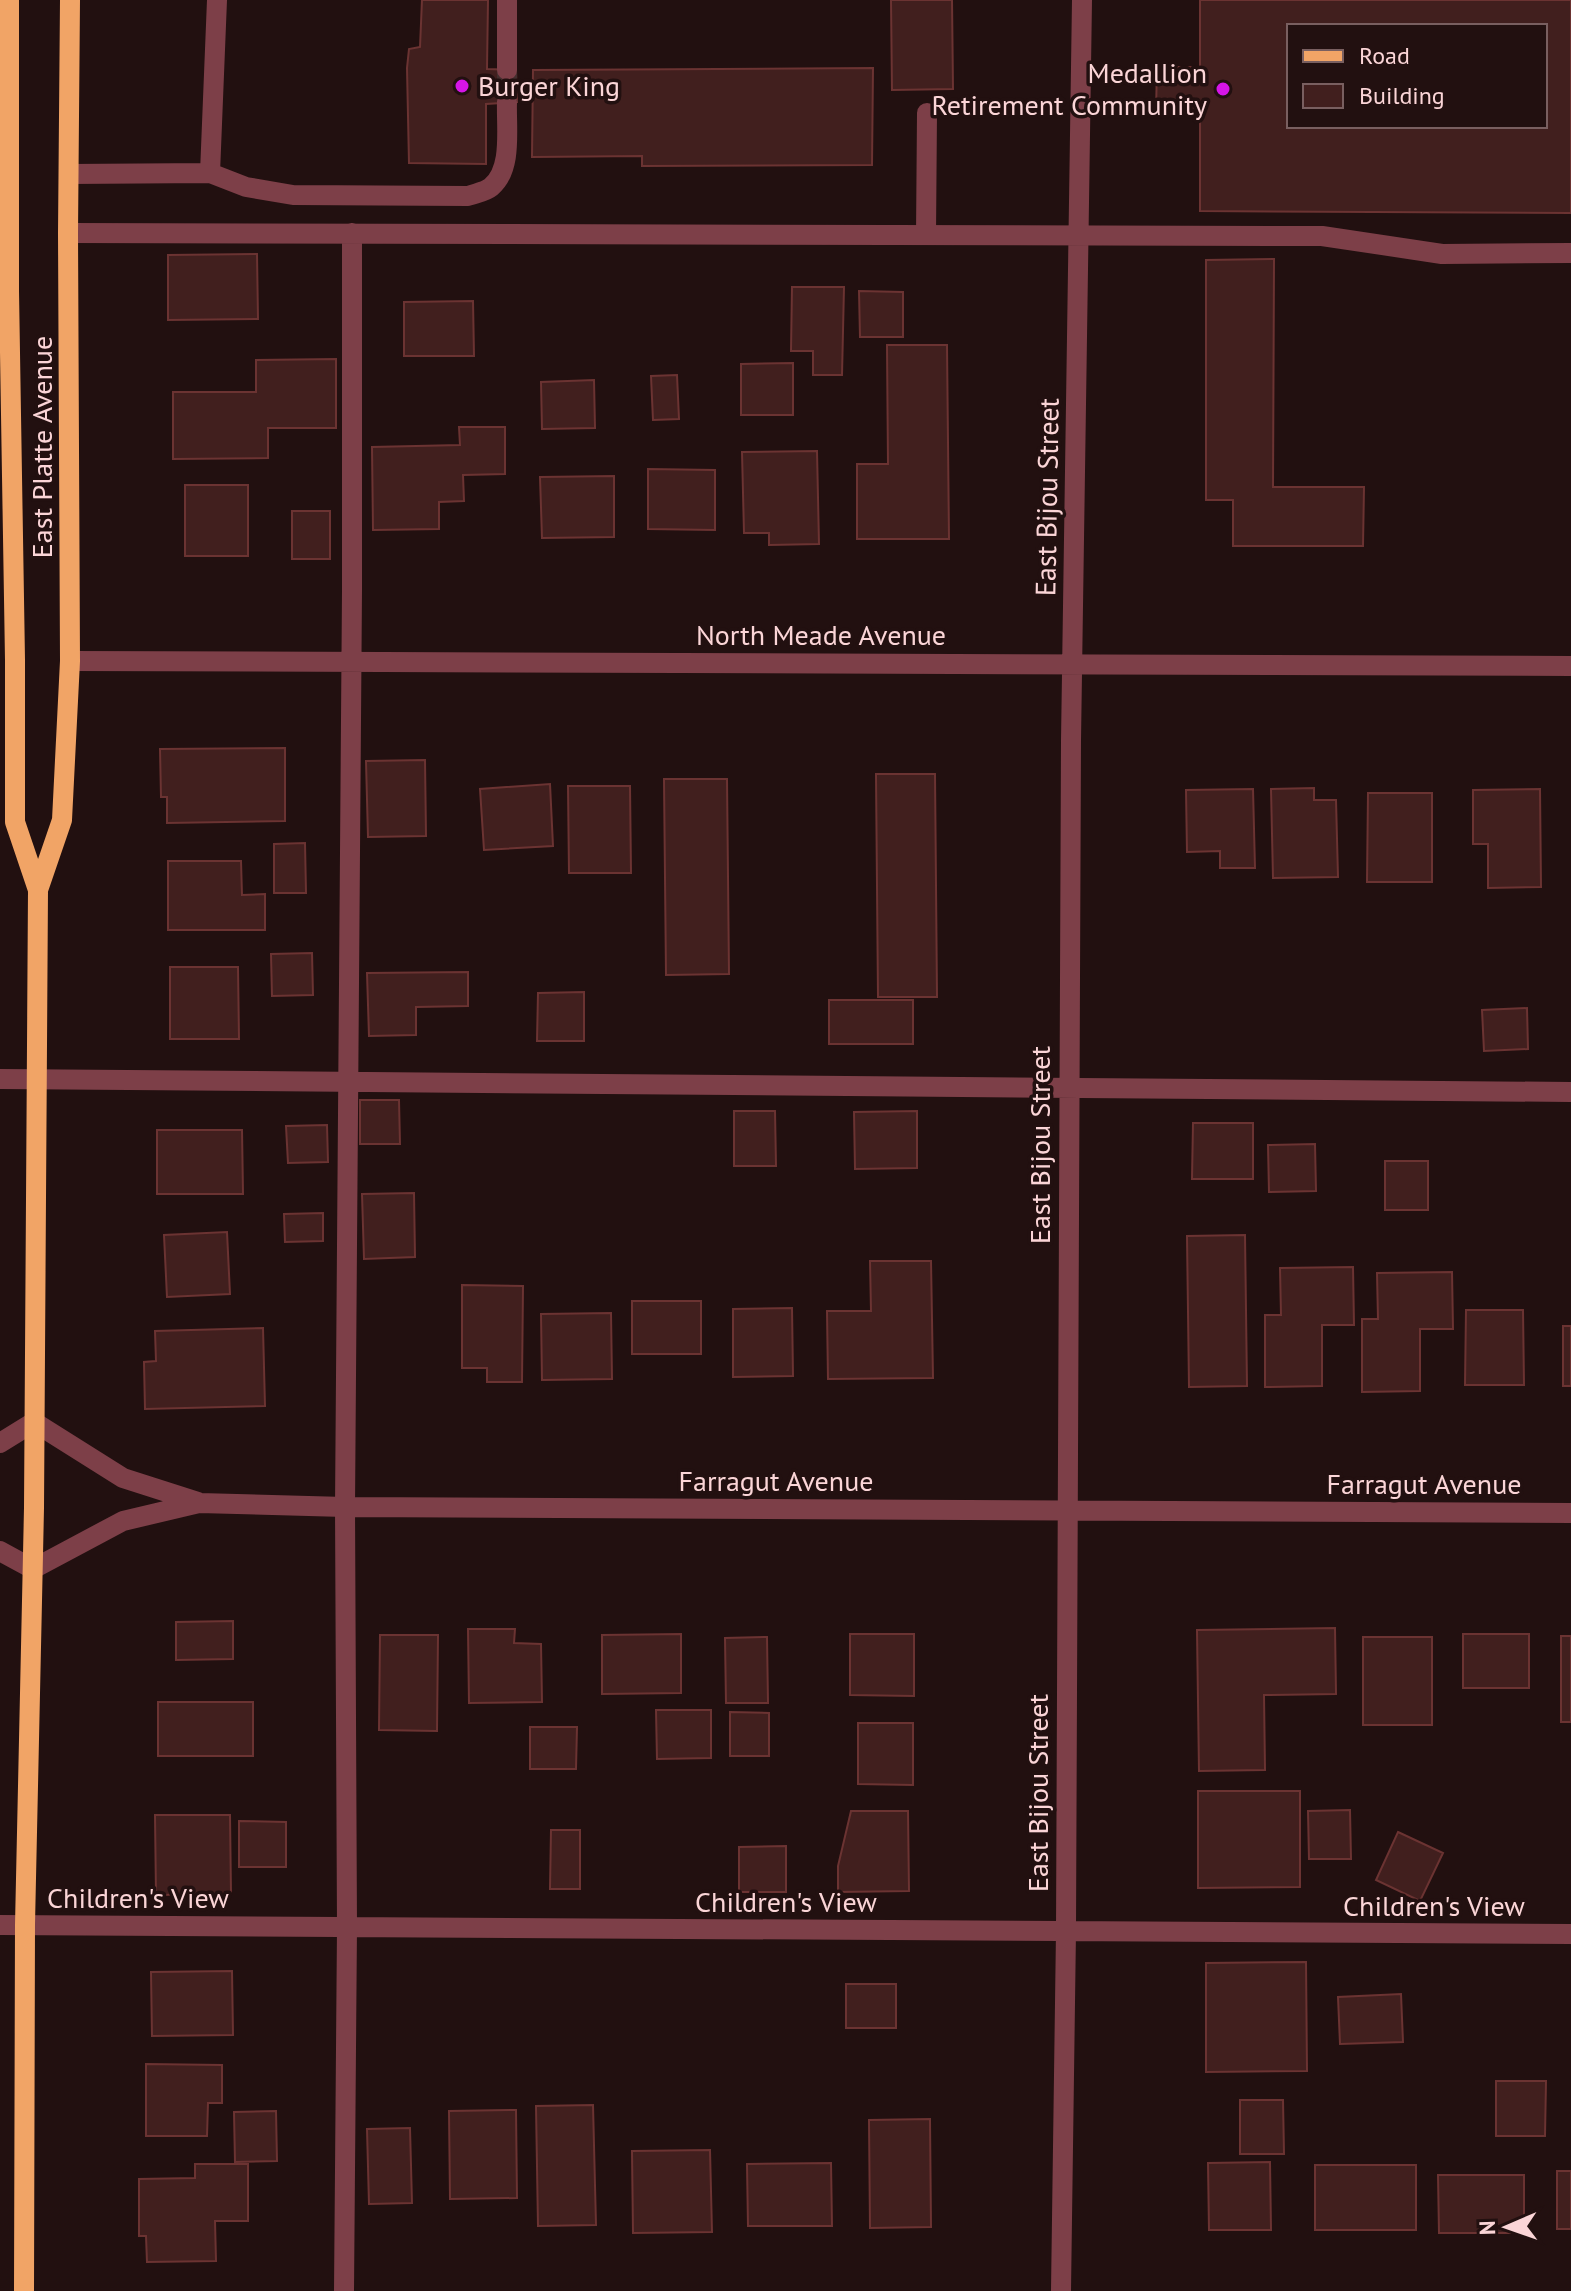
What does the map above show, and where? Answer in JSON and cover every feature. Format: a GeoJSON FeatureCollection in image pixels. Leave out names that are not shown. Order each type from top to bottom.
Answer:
{"type":"FeatureCollection","features":[{"type":"Feature","properties":{"kind":"main road","name":"East Platte Avenue"},"geometry":{"type":"LineString","coordinates":[[9,0],[8,660],[15,822],[38,890]]}},
{"type":"Feature","properties":{"kind":"main road","name":"East Platte Avenue"},"geometry":{"type":"LineString","coordinates":[[24,2291],[25,1925],[33,1569],[38,890],[62,820],[70,661],[70,0]]}},
{"type":"Feature","properties":{"kind":"street"},"geometry":{"type":"LineString","coordinates":[[210,173],[217,0]]}},
{"type":"Feature","properties":{"kind":"street"},"geometry":{"type":"LineString","coordinates":[[507,0],[507,70]]}},
{"type":"Feature","properties":{"kind":"street","name":"East Bijou Street"},"geometry":{"type":"LineString","coordinates":[[1061,2291],[1066,1931],[1068,1088],[1082,0]]}},
{"type":"Feature","properties":{"kind":"street"},"geometry":{"type":"LineString","coordinates":[[69,174],[210,173],[246,187],[293,195],[468,196],[489,189],[500,178],[505,167],[507,102]]}},
{"type":"Feature","properties":{"kind":"street"},"geometry":{"type":"LineString","coordinates":[[926,235],[927,113]]}},
{"type":"Feature","properties":{"kind":"street"},"geometry":{"type":"LineString","coordinates":[[0,148],[9,127]]}},
{"type":"Feature","properties":{"kind":"street"},"geometry":{"type":"LineString","coordinates":[[68,233],[1322,236],[1442,254],[1571,253]]}},
{"type":"Feature","properties":{"kind":"street"},"geometry":{"type":"LineString","coordinates":[[344,2291],[352,233]]}},
{"type":"Feature","properties":{"kind":"street"},"geometry":{"type":"LineString","coordinates":[[0,268],[9,291]]}},
{"type":"Feature","properties":{"kind":"street","name":"North Meade Avenue"},"geometry":{"type":"LineString","coordinates":[[70,661],[1571,666]]}},
{"type":"Feature","properties":{"kind":"street"},"geometry":{"type":"LineString","coordinates":[[0,1079],[1571,1092]]}},
{"type":"Feature","properties":{"kind":"street"},"geometry":{"type":"LineString","coordinates":[[0,1443],[34,1422],[123,1478],[199,1503]]}},
{"type":"Feature","properties":{"kind":"street","name":"Farragut Avenue"},"geometry":{"type":"LineString","coordinates":[[33,1569],[123,1521],[199,1503],[345,1507],[1571,1513]]}},
{"type":"Feature","properties":{"kind":"street"},"geometry":{"type":"LineString","coordinates":[[0,1551],[33,1569]]}},
{"type":"Feature","properties":{"kind":"street","name":"Children's View"},"geometry":{"type":"LineString","coordinates":[[0,1925],[1571,1934]]}},
{"type":"Feature","properties":{"kind":"building","name":"Burger King"},"geometry":{"type":"Polygon","coordinates":[[[422,0],[488,0],[487,69],[516,70],[517,102],[486,104],[486,164],[409,163],[407,68],[409,49],[420,47],[422,0]]]}},
{"type":"Feature","properties":{"kind":"building"},"geometry":{"type":"Polygon","coordinates":[[[891,0],[952,0],[953,89],[892,90],[891,0]]]}},
{"type":"Feature","properties":{"kind":"building","name":"Medallion Retirement Community"},"geometry":{"type":"Polygon","coordinates":[[[1200,0],[1571,0],[1571,213],[1200,211],[1200,111],[1156,111],[1157,67],[1200,67],[1200,0]]]}},
{"type":"Feature","properties":{"kind":"building"},"geometry":{"type":"Polygon","coordinates":[[[873,68],[872,165],[642,166],[642,156],[532,157],[533,70],[873,68]]]}},
{"type":"Feature","properties":{"kind":"building"},"geometry":{"type":"Polygon","coordinates":[[[257,254],[258,319],[168,320],[168,255],[257,254]]]}},
{"type":"Feature","properties":{"kind":"building"},"geometry":{"type":"Polygon","coordinates":[[[1274,259],[1273,487],[1364,487],[1363,546],[1233,546],[1233,500],[1206,500],[1206,260],[1274,259]]]}},
{"type":"Feature","properties":{"kind":"building"},"geometry":{"type":"Polygon","coordinates":[[[792,287],[844,287],[842,375],[813,375],[813,351],[791,351],[792,287]]]}},
{"type":"Feature","properties":{"kind":"building"},"geometry":{"type":"Polygon","coordinates":[[[859,291],[903,292],[903,337],[860,337],[859,291]]]}},
{"type":"Feature","properties":{"kind":"building"},"geometry":{"type":"Polygon","coordinates":[[[473,301],[474,356],[404,356],[404,302],[473,301]]]}},
{"type":"Feature","properties":{"kind":"building"},"geometry":{"type":"Polygon","coordinates":[[[887,345],[947,345],[949,539],[857,539],[857,464],[888,464],[887,345]]]}},
{"type":"Feature","properties":{"kind":"building"},"geometry":{"type":"Polygon","coordinates":[[[336,359],[336,428],[268,428],[268,458],[173,459],[173,392],[256,392],[256,360],[336,359]]]}},
{"type":"Feature","properties":{"kind":"building"},"geometry":{"type":"Polygon","coordinates":[[[793,363],[793,415],[741,415],[741,364],[793,363]]]}},
{"type":"Feature","properties":{"kind":"building"},"geometry":{"type":"Polygon","coordinates":[[[677,375],[679,419],[653,420],[651,376],[677,375]]]}},
{"type":"Feature","properties":{"kind":"building"},"geometry":{"type":"Polygon","coordinates":[[[594,380],[595,428],[542,429],[541,382],[594,380]]]}},
{"type":"Feature","properties":{"kind":"building"},"geometry":{"type":"Polygon","coordinates":[[[459,427],[505,427],[505,474],[463,475],[464,501],[439,502],[439,529],[373,530],[372,447],[460,445],[459,427]]]}},
{"type":"Feature","properties":{"kind":"building"},"geometry":{"type":"Polygon","coordinates":[[[817,451],[819,544],[769,545],[769,533],[744,533],[742,452],[817,451]]]}},
{"type":"Feature","properties":{"kind":"building"},"geometry":{"type":"Polygon","coordinates":[[[648,469],[715,470],[715,530],[648,529],[648,469]]]}},
{"type":"Feature","properties":{"kind":"building"},"geometry":{"type":"Polygon","coordinates":[[[614,476],[614,537],[542,538],[540,477],[614,476]]]}},
{"type":"Feature","properties":{"kind":"building"},"geometry":{"type":"Polygon","coordinates":[[[185,485],[248,485],[248,556],[185,556],[185,485]]]}},
{"type":"Feature","properties":{"kind":"building"},"geometry":{"type":"Polygon","coordinates":[[[292,511],[330,511],[330,559],[292,559],[292,511]]]}},
{"type":"Feature","properties":{"kind":"building"},"geometry":{"type":"Polygon","coordinates":[[[285,748],[285,821],[167,823],[167,797],[161,797],[160,749],[285,748]]]}},
{"type":"Feature","properties":{"kind":"building"},"geometry":{"type":"Polygon","coordinates":[[[425,760],[426,836],[368,837],[366,761],[425,760]]]}},
{"type":"Feature","properties":{"kind":"building"},"geometry":{"type":"Polygon","coordinates":[[[876,774],[935,774],[937,997],[878,997],[876,774]]]}},
{"type":"Feature","properties":{"kind":"building"},"geometry":{"type":"Polygon","coordinates":[[[664,779],[727,779],[729,974],[666,975],[664,779]]]}},
{"type":"Feature","properties":{"kind":"building"},"geometry":{"type":"Polygon","coordinates":[[[550,784],[553,846],[484,850],[480,789],[550,784]]]}},
{"type":"Feature","properties":{"kind":"building"},"geometry":{"type":"Polygon","coordinates":[[[568,786],[630,786],[631,873],[569,873],[568,786]]]}},
{"type":"Feature","properties":{"kind":"building"},"geometry":{"type":"Polygon","coordinates":[[[1314,788],[1314,800],[1336,800],[1338,877],[1273,878],[1271,789],[1314,788]]]}},
{"type":"Feature","properties":{"kind":"building"},"geometry":{"type":"Polygon","coordinates":[[[1253,789],[1255,868],[1220,868],[1220,851],[1187,852],[1186,790],[1253,789]]]}},
{"type":"Feature","properties":{"kind":"building"},"geometry":{"type":"Polygon","coordinates":[[[1540,789],[1541,887],[1488,888],[1488,844],[1473,844],[1473,790],[1540,789]]]}},
{"type":"Feature","properties":{"kind":"building"},"geometry":{"type":"Polygon","coordinates":[[[1368,793],[1432,793],[1432,882],[1367,882],[1368,793]]]}},
{"type":"Feature","properties":{"kind":"building"},"geometry":{"type":"Polygon","coordinates":[[[305,843],[306,893],[274,893],[274,844],[305,843]]]}},
{"type":"Feature","properties":{"kind":"building"},"geometry":{"type":"Polygon","coordinates":[[[168,861],[241,861],[242,895],[265,894],[265,930],[168,930],[168,861]]]}},
{"type":"Feature","properties":{"kind":"building"},"geometry":{"type":"Polygon","coordinates":[[[312,953],[313,995],[272,996],[271,954],[312,953]]]}},
{"type":"Feature","properties":{"kind":"building"},"geometry":{"type":"Polygon","coordinates":[[[170,967],[238,967],[239,1039],[170,1039],[170,967]]]}},
{"type":"Feature","properties":{"kind":"building"},"geometry":{"type":"Polygon","coordinates":[[[468,972],[468,1006],[416,1007],[416,1035],[369,1036],[367,973],[468,972]]]}},
{"type":"Feature","properties":{"kind":"building"},"geometry":{"type":"Polygon","coordinates":[[[584,992],[584,1041],[537,1041],[538,993],[584,992]]]}},
{"type":"Feature","properties":{"kind":"building"},"geometry":{"type":"Polygon","coordinates":[[[829,1000],[913,1000],[913,1044],[829,1044],[829,1000]]]}},
{"type":"Feature","properties":{"kind":"building"},"geometry":{"type":"Polygon","coordinates":[[[1527,1008],[1528,1049],[1484,1051],[1482,1010],[1527,1008]]]}},
{"type":"Feature","properties":{"kind":"building"},"geometry":{"type":"Polygon","coordinates":[[[360,1100],[399,1100],[400,1144],[360,1144],[360,1100]]]}},
{"type":"Feature","properties":{"kind":"building"},"geometry":{"type":"Polygon","coordinates":[[[734,1111],[775,1111],[776,1166],[734,1166],[734,1111]]]}},
{"type":"Feature","properties":{"kind":"building"},"geometry":{"type":"Polygon","coordinates":[[[917,1111],[917,1168],[855,1169],[854,1112],[917,1111]]]}},
{"type":"Feature","properties":{"kind":"building"},"geometry":{"type":"Polygon","coordinates":[[[1193,1123],[1253,1123],[1253,1179],[1192,1179],[1193,1123]]]}},
{"type":"Feature","properties":{"kind":"building"},"geometry":{"type":"Polygon","coordinates":[[[327,1125],[328,1162],[288,1163],[286,1126],[327,1125]]]}},
{"type":"Feature","properties":{"kind":"building"},"geometry":{"type":"Polygon","coordinates":[[[157,1130],[242,1130],[243,1194],[157,1194],[157,1130]]]}},
{"type":"Feature","properties":{"kind":"building"},"geometry":{"type":"Polygon","coordinates":[[[1315,1144],[1316,1191],[1269,1192],[1268,1145],[1315,1144]]]}},
{"type":"Feature","properties":{"kind":"building"},"geometry":{"type":"Polygon","coordinates":[[[1385,1161],[1428,1161],[1428,1210],[1385,1210],[1385,1161]]]}},
{"type":"Feature","properties":{"kind":"building"},"geometry":{"type":"Polygon","coordinates":[[[414,1193],[415,1257],[364,1259],[362,1194],[414,1193]]]}},
{"type":"Feature","properties":{"kind":"building"},"geometry":{"type":"Polygon","coordinates":[[[323,1213],[323,1241],[285,1242],[284,1214],[323,1213]]]}},
{"type":"Feature","properties":{"kind":"building"},"geometry":{"type":"Polygon","coordinates":[[[227,1232],[230,1294],[167,1297],[164,1235],[227,1232]]]}},
{"type":"Feature","properties":{"kind":"building"},"geometry":{"type":"Polygon","coordinates":[[[1245,1235],[1247,1386],[1189,1387],[1187,1236],[1245,1235]]]}},
{"type":"Feature","properties":{"kind":"building"},"geometry":{"type":"Polygon","coordinates":[[[870,1261],[931,1261],[933,1378],[828,1379],[827,1311],[871,1311],[870,1261]]]}},
{"type":"Feature","properties":{"kind":"building"},"geometry":{"type":"Polygon","coordinates":[[[1353,1267],[1354,1325],[1322,1325],[1322,1386],[1265,1387],[1265,1315],[1281,1315],[1280,1268],[1353,1267]]]}},
{"type":"Feature","properties":{"kind":"building"},"geometry":{"type":"Polygon","coordinates":[[[1452,1272],[1453,1329],[1420,1329],[1420,1391],[1362,1392],[1362,1319],[1378,1319],[1377,1273],[1452,1272]]]}},
{"type":"Feature","properties":{"kind":"building"},"geometry":{"type":"Polygon","coordinates":[[[462,1285],[523,1286],[522,1382],[487,1382],[487,1368],[462,1368],[462,1285]]]}},
{"type":"Feature","properties":{"kind":"building"},"geometry":{"type":"Polygon","coordinates":[[[632,1301],[701,1301],[701,1354],[632,1354],[632,1301]]]}},
{"type":"Feature","properties":{"kind":"building"},"geometry":{"type":"Polygon","coordinates":[[[792,1308],[793,1376],[733,1377],[733,1309],[792,1308]]]}},
{"type":"Feature","properties":{"kind":"building"},"geometry":{"type":"Polygon","coordinates":[[[1466,1310],[1523,1310],[1524,1385],[1465,1385],[1466,1310]]]}},
{"type":"Feature","properties":{"kind":"building"},"geometry":{"type":"Polygon","coordinates":[[[611,1313],[612,1379],[542,1380],[541,1314],[611,1313]]]}},
{"type":"Feature","properties":{"kind":"building"},"geometry":{"type":"Polygon","coordinates":[[[1563,1326],[1571,1326],[1571,1386],[1563,1386],[1563,1326]]]}},
{"type":"Feature","properties":{"kind":"building"},"geometry":{"type":"Polygon","coordinates":[[[263,1328],[265,1406],[145,1409],[144,1362],[156,1361],[155,1331],[263,1328]]]}},
{"type":"Feature","properties":{"kind":"building"},"geometry":{"type":"Polygon","coordinates":[[[233,1621],[233,1659],[176,1660],[176,1622],[233,1621]]]}},
{"type":"Feature","properties":{"kind":"building"},"geometry":{"type":"Polygon","coordinates":[[[1335,1628],[1336,1694],[1264,1695],[1265,1770],[1199,1771],[1197,1630],[1335,1628]]]}},
{"type":"Feature","properties":{"kind":"building"},"geometry":{"type":"Polygon","coordinates":[[[468,1629],[515,1629],[514,1643],[541,1644],[542,1702],[469,1703],[468,1629]]]}},
{"type":"Feature","properties":{"kind":"building"},"geometry":{"type":"Polygon","coordinates":[[[681,1634],[681,1693],[602,1694],[602,1635],[681,1634]]]}},
{"type":"Feature","properties":{"kind":"building"},"geometry":{"type":"Polygon","coordinates":[[[850,1634],[914,1634],[914,1696],[850,1695],[850,1634]]]}},
{"type":"Feature","properties":{"kind":"building"},"geometry":{"type":"Polygon","coordinates":[[[1463,1634],[1529,1634],[1529,1688],[1463,1688],[1463,1634]]]}},
{"type":"Feature","properties":{"kind":"building"},"geometry":{"type":"Polygon","coordinates":[[[380,1635],[438,1635],[437,1731],[379,1730],[380,1635]]]}},
{"type":"Feature","properties":{"kind":"building"},"geometry":{"type":"Polygon","coordinates":[[[1561,1636],[1571,1636],[1571,1722],[1561,1722],[1561,1636]]]}},
{"type":"Feature","properties":{"kind":"building"},"geometry":{"type":"Polygon","coordinates":[[[767,1637],[768,1703],[726,1703],[725,1638],[767,1637]]]}},
{"type":"Feature","properties":{"kind":"building"},"geometry":{"type":"Polygon","coordinates":[[[1363,1637],[1432,1637],[1432,1725],[1363,1725],[1363,1637]]]}},
{"type":"Feature","properties":{"kind":"building"},"geometry":{"type":"Polygon","coordinates":[[[158,1702],[253,1702],[253,1756],[158,1756],[158,1702]]]}},
{"type":"Feature","properties":{"kind":"building"},"geometry":{"type":"Polygon","coordinates":[[[656,1710],[711,1710],[711,1758],[657,1759],[656,1710]]]}},
{"type":"Feature","properties":{"kind":"building"},"geometry":{"type":"Polygon","coordinates":[[[730,1712],[769,1713],[769,1756],[730,1756],[730,1712]]]}},
{"type":"Feature","properties":{"kind":"building"},"geometry":{"type":"Polygon","coordinates":[[[858,1723],[913,1723],[913,1785],[858,1784],[858,1723]]]}},
{"type":"Feature","properties":{"kind":"building"},"geometry":{"type":"Polygon","coordinates":[[[530,1727],[577,1727],[576,1769],[530,1769],[530,1727]]]}},
{"type":"Feature","properties":{"kind":"building"},"geometry":{"type":"Polygon","coordinates":[[[1198,1791],[1300,1791],[1300,1887],[1198,1888],[1198,1791]]]}},
{"type":"Feature","properties":{"kind":"building"},"geometry":{"type":"Polygon","coordinates":[[[1350,1810],[1351,1859],[1309,1859],[1308,1811],[1350,1810]]]}},
{"type":"Feature","properties":{"kind":"building"},"geometry":{"type":"Polygon","coordinates":[[[851,1811],[908,1811],[909,1891],[838,1892],[838,1866],[851,1811]]]}},
{"type":"Feature","properties":{"kind":"building"},"geometry":{"type":"Polygon","coordinates":[[[155,1815],[230,1815],[231,1894],[156,1895],[155,1815]]]}},
{"type":"Feature","properties":{"kind":"building"},"geometry":{"type":"Polygon","coordinates":[[[239,1821],[286,1822],[286,1867],[239,1867],[239,1821]]]}},
{"type":"Feature","properties":{"kind":"building"},"geometry":{"type":"Polygon","coordinates":[[[551,1830],[580,1830],[580,1889],[550,1889],[551,1830]]]}},
{"type":"Feature","properties":{"kind":"building"},"geometry":{"type":"Polygon","coordinates":[[[1398,1832],[1443,1853],[1420,1901],[1376,1880],[1398,1832]]]}},
{"type":"Feature","properties":{"kind":"building"},"geometry":{"type":"Polygon","coordinates":[[[786,1846],[786,1892],[739,1892],[739,1847],[786,1846]]]}},
{"type":"Feature","properties":{"kind":"building"},"geometry":{"type":"Polygon","coordinates":[[[1306,1962],[1307,2071],[1206,2072],[1206,1963],[1306,1962]]]}},
{"type":"Feature","properties":{"kind":"building"},"geometry":{"type":"Polygon","coordinates":[[[232,1971],[233,2035],[152,2036],[151,1972],[232,1971]]]}},
{"type":"Feature","properties":{"kind":"building"},"geometry":{"type":"Polygon","coordinates":[[[846,1984],[896,1984],[896,2028],[846,2028],[846,1984]]]}},
{"type":"Feature","properties":{"kind":"building"},"geometry":{"type":"Polygon","coordinates":[[[1401,1994],[1403,2042],[1340,2044],[1338,1997],[1401,1994]]]}},
{"type":"Feature","properties":{"kind":"building"},"geometry":{"type":"Polygon","coordinates":[[[146,2064],[222,2065],[222,2103],[208,2103],[207,2136],[146,2136],[146,2064]]]}},
{"type":"Feature","properties":{"kind":"building"},"geometry":{"type":"Polygon","coordinates":[[[1496,2081],[1546,2081],[1545,2136],[1496,2136],[1496,2081]]]}},
{"type":"Feature","properties":{"kind":"building"},"geometry":{"type":"Polygon","coordinates":[[[1240,2100],[1283,2100],[1284,2154],[1240,2154],[1240,2100]]]}},
{"type":"Feature","properties":{"kind":"building"},"geometry":{"type":"Polygon","coordinates":[[[593,2105],[596,2225],[538,2226],[536,2106],[593,2105]]]}},
{"type":"Feature","properties":{"kind":"building"},"geometry":{"type":"Polygon","coordinates":[[[516,2110],[517,2198],[450,2199],[449,2111],[516,2110]]]}},
{"type":"Feature","properties":{"kind":"building"},"geometry":{"type":"Polygon","coordinates":[[[276,2111],[277,2161],[235,2162],[234,2112],[276,2111]]]}},
{"type":"Feature","properties":{"kind":"building"},"geometry":{"type":"Polygon","coordinates":[[[930,2119],[931,2227],[870,2228],[869,2120],[930,2119]]]}},
{"type":"Feature","properties":{"kind":"building"},"geometry":{"type":"Polygon","coordinates":[[[410,2128],[412,2203],[369,2204],[367,2129],[410,2128]]]}},
{"type":"Feature","properties":{"kind":"building"},"geometry":{"type":"Polygon","coordinates":[[[710,2150],[712,2232],[633,2233],[632,2151],[710,2150]]]}},
{"type":"Feature","properties":{"kind":"building"},"geometry":{"type":"Polygon","coordinates":[[[1270,2162],[1271,2230],[1209,2230],[1208,2163],[1270,2162]]]}},
{"type":"Feature","properties":{"kind":"building"},"geometry":{"type":"Polygon","coordinates":[[[831,2163],[832,2226],[748,2226],[747,2164],[831,2163]]]}},
{"type":"Feature","properties":{"kind":"building"},"geometry":{"type":"Polygon","coordinates":[[[195,2164],[248,2164],[248,2221],[215,2221],[216,2261],[147,2262],[146,2236],[139,2236],[139,2179],[195,2178],[195,2164]]]}},
{"type":"Feature","properties":{"kind":"building"},"geometry":{"type":"Polygon","coordinates":[[[1315,2165],[1416,2165],[1416,2230],[1315,2230],[1315,2165]]]}},
{"type":"Feature","properties":{"kind":"building"},"geometry":{"type":"Polygon","coordinates":[[[1557,2171],[1571,2171],[1571,2229],[1557,2229],[1557,2171]]]}},
{"type":"Feature","properties":{"kind":"building"},"geometry":{"type":"Polygon","coordinates":[[[1438,2175],[1524,2175],[1524,2233],[1439,2233],[1438,2175]]]}},
{"type":"Feature","properties":{"kind":"tunnel"},"geometry":{"type":"LineString","coordinates":[[507,70],[507,102]]}},
{"type":"Feature","properties":{"kind":"place","name":"Burger King"},"geometry":{"type":"Point","coordinates":[462,86]}},
{"type":"Feature","properties":{"kind":"place","name":"Medallion Retirement Community"},"geometry":{"type":"Point","coordinates":[1223,89]}}]}
